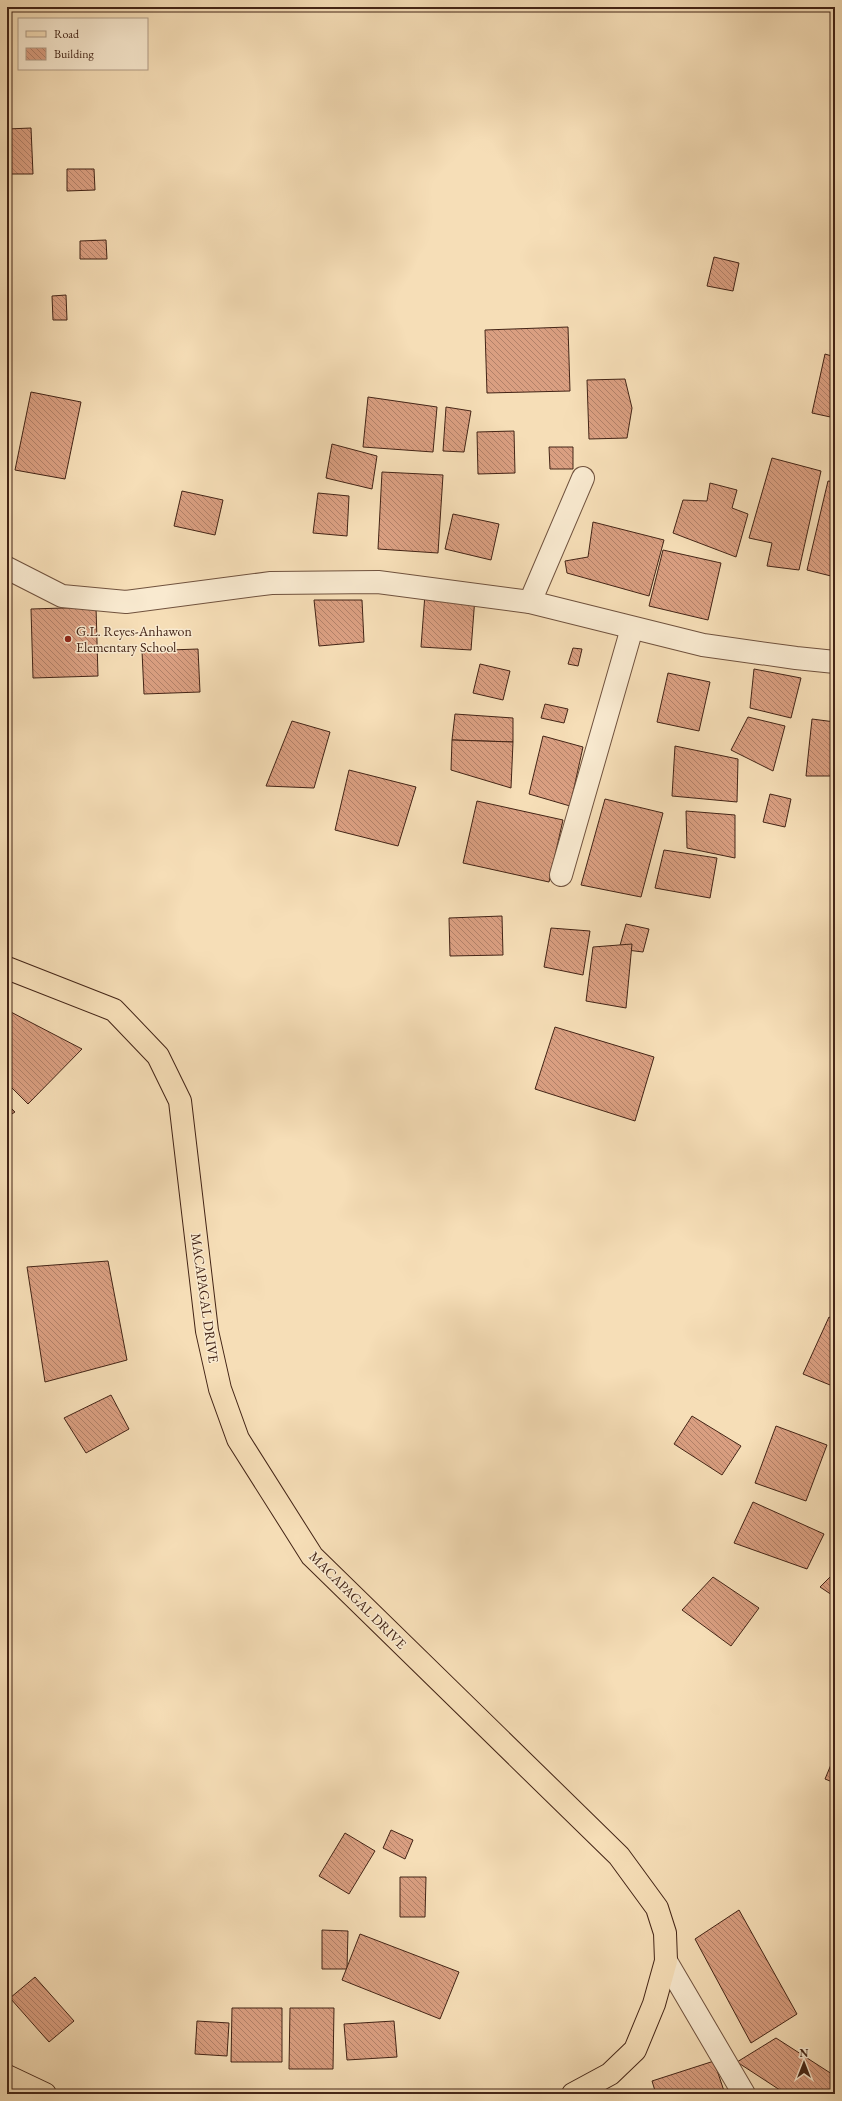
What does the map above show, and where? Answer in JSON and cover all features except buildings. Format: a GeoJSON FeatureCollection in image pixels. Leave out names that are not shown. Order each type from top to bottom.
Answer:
{"type":"FeatureCollection","features":[{"type":"Feature","properties":{"kind":"main road","name":"MACAPAGAL DRIVE"},"geometry":{"type":"LineString","coordinates":[[7,968],[114,1010],[158,1056],[180,1101],[207,1331],[220,1389],[238,1439],[312,1556],[619,1856],[657,1908],[665,1933],[666,1961],[654,2004],[635,2050],[610,2074],[573,2094]]}},
{"type":"Feature","properties":{"kind":"main road"},"geometry":{"type":"LineString","coordinates":[[7,2076],[45,2094]]}},
{"type":"Feature","properties":{"kind":"street"},"geometry":{"type":"LineString","coordinates":[[530,602],[583,478]]}},
{"type":"Feature","properties":{"kind":"street"},"geometry":{"type":"LineString","coordinates":[[7,568],[62,596],[126,602],[271,583],[378,582],[530,602],[702,645],[835,662]]}},
{"type":"Feature","properties":{"kind":"street"},"geometry":{"type":"LineString","coordinates":[[561,875],[632,628]]}},
{"type":"Feature","properties":{"kind":"street"},"geometry":{"type":"LineString","coordinates":[[666,1961],[744,2094]]}},
{"type":"Feature","properties":{"kind":"place","name":"G.L. Reyes-Anhawon Elementary School"},"geometry":{"type":"Point","coordinates":[68,639]}}]}
